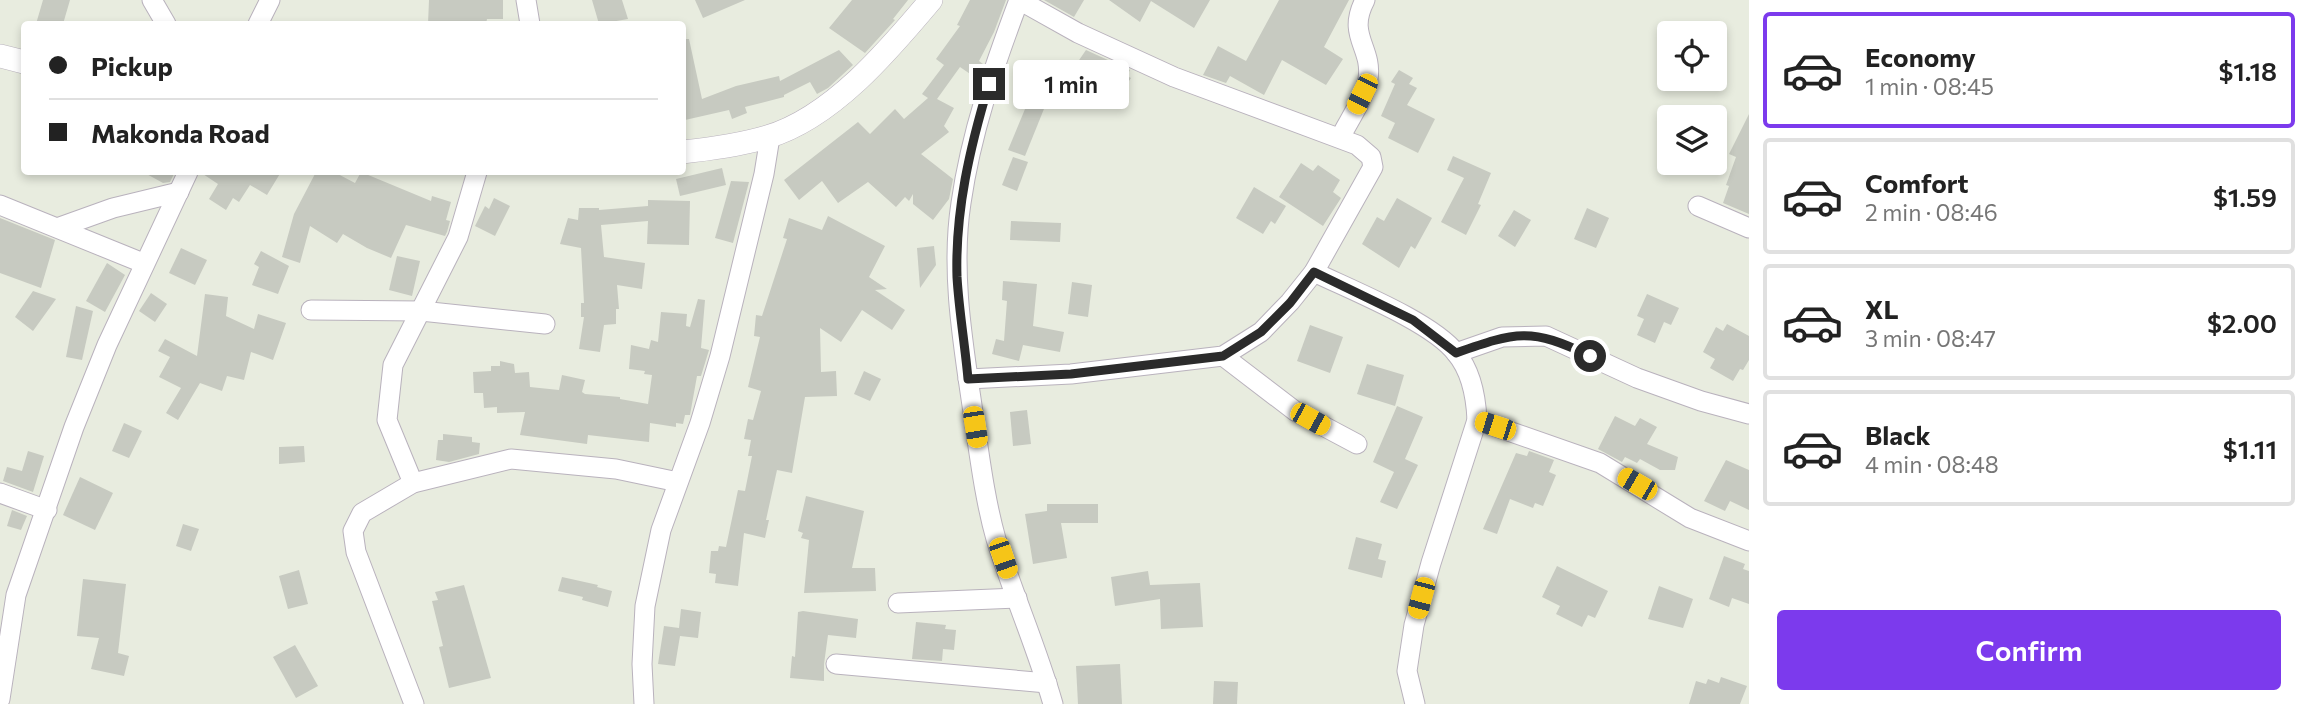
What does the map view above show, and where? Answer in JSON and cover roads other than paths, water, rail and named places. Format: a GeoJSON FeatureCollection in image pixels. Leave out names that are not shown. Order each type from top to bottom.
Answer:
{"type":"FeatureCollection","features":[{"type":"Feature","properties":{"kind":"street"},"geometry":{"type":"LineString","coordinates":[[152,0],[164,21]]}},
{"type":"Feature","properties":{"kind":"street"},"geometry":{"type":"LineString","coordinates":[[259,21],[270,0]]}},
{"type":"Feature","properties":{"kind":"street"},"geometry":{"type":"LineString","coordinates":[[526,0],[530,21]]}},
{"type":"Feature","properties":{"kind":"street"},"geometry":{"type":"LineString","coordinates":[[686,152],[770,137],[803,120],[840,95],[874,66],[931,0]]}},
{"type":"Feature","properties":{"kind":"street"},"geometry":{"type":"LineString","coordinates":[[968,379],[1071,374],[1223,356],[1261,332],[1290,303],[1314,272],[1373,167],[1371,157],[1366,150],[1340,138],[1174,77],[1078,33],[1019,0],[994,66],[971,150],[960,205],[957,277],[968,379],[996,538],[1053,704]]}},
{"type":"Feature","properties":{"kind":"street"},"geometry":{"type":"LineString","coordinates":[[1340,138],[1368,79],[1365,52],[1357,32],[1358,13],[1365,0]]}},
{"type":"Feature","properties":{"kind":"street"},"geometry":{"type":"LineString","coordinates":[[0,56],[21,61]]}},
{"type":"Feature","properties":{"kind":"street"},"geometry":{"type":"LineString","coordinates":[[644,704],[642,653],[645,606],[661,530],[700,423],[720,356],[759,195],[770,137]]}},
{"type":"Feature","properties":{"kind":"street"},"geometry":{"type":"LineString","coordinates":[[0,699],[8,595],[47,510],[79,415],[107,345],[143,263],[187,175]]}},
{"type":"Feature","properties":{"kind":"street"},"geometry":{"type":"LineString","coordinates":[[414,483],[387,420],[393,365],[458,237],[476,175]]}},
{"type":"Feature","properties":{"kind":"street"},"geometry":{"type":"LineString","coordinates":[[60,227],[113,208],[179,192]]}},
{"type":"Feature","properties":{"kind":"street"},"geometry":{"type":"LineString","coordinates":[[0,205],[60,227],[143,263]]}},
{"type":"Feature","properties":{"kind":"street"},"geometry":{"type":"LineString","coordinates":[[1698,206],[1749,228]]}},
{"type":"Feature","properties":{"kind":"street"},"geometry":{"type":"LineString","coordinates":[[1314,272],[1413,320],[1456,353],[1476,396],[1477,420],[1414,625],[1407,671],[1415,704]]}},
{"type":"Feature","properties":{"kind":"street"},"geometry":{"type":"LineString","coordinates":[[311,310],[421,311],[545,324]]}},
{"type":"Feature","properties":{"kind":"street"},"geometry":{"type":"LineString","coordinates":[[1456,353],[1502,337],[1546,336],[1637,378],[1700,401],[1749,414]]}},
{"type":"Feature","properties":{"kind":"street"},"geometry":{"type":"LineString","coordinates":[[1223,356],[1295,411],[1357,444]]}},
{"type":"Feature","properties":{"kind":"street"},"geometry":{"type":"LineString","coordinates":[[1477,420],[1600,463],[1690,518],[1749,541]]}},
{"type":"Feature","properties":{"kind":"street"},"geometry":{"type":"LineString","coordinates":[[414,704],[356,552],[353,531],[362,513],[414,483],[511,459],[616,469],[678,482]]}},
{"type":"Feature","properties":{"kind":"street"},"geometry":{"type":"LineString","coordinates":[[0,493],[47,510]]}},
{"type":"Feature","properties":{"kind":"street"},"geometry":{"type":"LineString","coordinates":[[898,603],[1017,598]]}},
{"type":"Feature","properties":{"kind":"street"},"geometry":{"type":"LineString","coordinates":[[836,664],[1047,683]]}}]}
